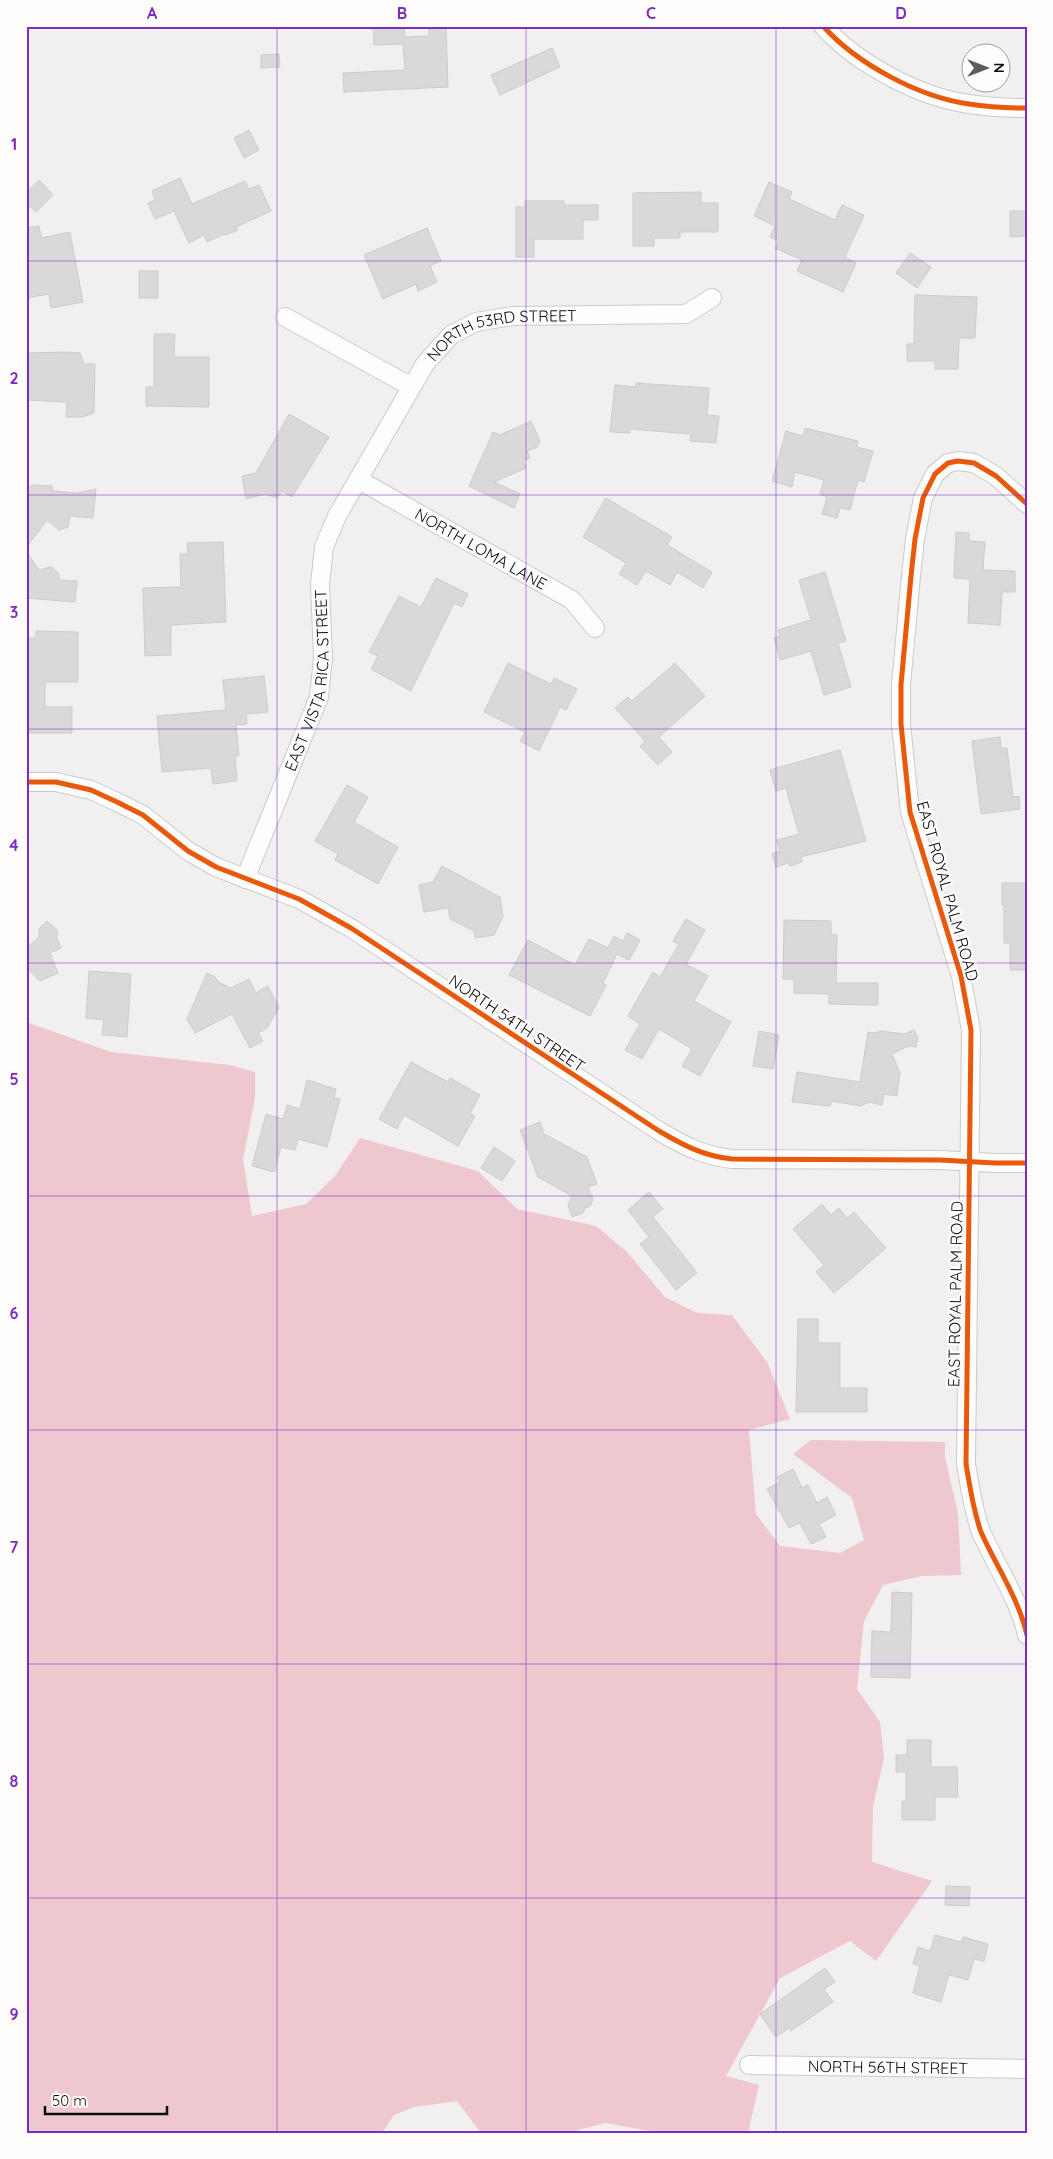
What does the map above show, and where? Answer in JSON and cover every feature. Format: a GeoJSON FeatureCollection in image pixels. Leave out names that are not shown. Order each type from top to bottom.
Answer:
{"type":"FeatureCollection","features":[{"type":"Feature","properties":{"kind":"street"},"geometry":{"type":"LineString","coordinates":[[823,26],[850,51],[888,76],[922,92],[968,104],[1027,108]]}},
{"type":"Feature","properties":{"kind":"street","name":"NORTH 53RD STREET"},"geometry":{"type":"LineString","coordinates":[[359,480],[410,386],[425,364],[451,335],[476,322],[513,316],[686,314],[712,298]]}},
{"type":"Feature","properties":{"kind":"street"},"geometry":{"type":"LineString","coordinates":[[285,317],[410,386]]}},
{"type":"Feature","properties":{"kind":"street","name":"EAST ROYAL PALM ROAD"},"geometry":{"type":"LineString","coordinates":[[1027,504],[996,476],[974,463],[958,461],[948,463],[935,474],[923,498],[915,539],[902,665],[901,724],[910,812],[966,998],[971,1030],[966,1464],[980,1530],[1009,1589],[1027,1634]]}},
{"type":"Feature","properties":{"kind":"street","name":"NORTH LOMA LANE"},"geometry":{"type":"LineString","coordinates":[[359,480],[572,600],[595,628]]}},
{"type":"Feature","properties":{"kind":"street","name":"EAST VISTA RICA STREET"},"geometry":{"type":"LineString","coordinates":[[245,879],[319,697],[323,658],[320,585],[324,547],[337,516],[359,480]]}},
{"type":"Feature","properties":{"kind":"street","name":"NORTH 54TH STREET"},"geometry":{"type":"LineString","coordinates":[[26,782],[56,782],[91,790],[143,815],[188,851],[216,867],[299,899],[351,928],[651,1126],[680,1143],[712,1157],[732,1159],[930,1160],[1027,1163]]}},
{"type":"Feature","properties":{"kind":"street","name":"NORTH 56TH STREET"},"geometry":{"type":"LineString","coordinates":[[749,2066],[1027,2069]]}},
{"type":"Feature","properties":{"kind":"shaded area"},"geometry":{"type":"Polygon","coordinates":[[[26,1022],[111,1052],[230,1065],[255,1072],[255,1098],[243,1159],[252,1216],[306,1204],[335,1176],[360,1138],[478,1171],[517,1209],[596,1226],[626,1251],[665,1297],[697,1313],[732,1315],[767,1362],[790,1419],[749,1430],[756,1514],[780,1546],[840,1553],[864,1540],[852,1498],[793,1454],[811,1440],[945,1442],[945,1457],[958,1513],[961,1575],[922,1576],[883,1585],[864,1621],[857,1689],[880,1722],[884,1758],[873,1806],[872,1862],[932,1881],[876,1961],[850,1941],[780,1978],[726,2076],[759,2085],[748,2133],[662,2133],[605,2123],[567,2133],[481,2133],[457,2101],[414,2107],[394,2115],[382,2133],[26,2133],[26,1022]]]}},
{"type":"Feature","properties":{"kind":"building"},"geometry":{"type":"Polygon","coordinates":[[[373,26],[404,26],[405,37],[429,36],[429,26],[446,26],[448,87],[344,92],[343,73],[405,70],[403,44],[374,45],[373,26]]]}},
{"type":"Feature","properties":{"kind":"building"},"geometry":{"type":"Polygon","coordinates":[[[552,48],[560,67],[500,95],[491,75],[552,48]]]}},
{"type":"Feature","properties":{"kind":"building"},"geometry":{"type":"Polygon","coordinates":[[[279,54],[280,67],[261,68],[261,55],[279,54]]]}},
{"type":"Feature","properties":{"kind":"building"},"geometry":{"type":"Polygon","coordinates":[[[249,130],[259,150],[244,158],[234,138],[249,130]]]}},
{"type":"Feature","properties":{"kind":"building"},"geometry":{"type":"Polygon","coordinates":[[[180,178],[192,204],[245,181],[249,189],[259,185],[271,211],[236,227],[238,230],[207,242],[204,235],[189,243],[174,211],[155,219],[148,203],[155,200],[152,191],[180,178]]]}},
{"type":"Feature","properties":{"kind":"building"},"geometry":{"type":"Polygon","coordinates":[[[39,180],[53,195],[36,212],[26,203],[26,193],[39,180]]]}},
{"type":"Feature","properties":{"kind":"building"},"geometry":{"type":"Polygon","coordinates":[[[769,182],[792,192],[789,199],[835,220],[842,205],[864,215],[845,257],[856,263],[843,292],[797,271],[802,260],[775,248],[779,241],[770,237],[775,226],[754,216],[769,182]]]}},
{"type":"Feature","properties":{"kind":"building"},"geometry":{"type":"Polygon","coordinates":[[[701,192],[701,203],[718,203],[718,232],[680,232],[680,238],[654,238],[654,246],[633,246],[633,193],[701,192]]]}},
{"type":"Feature","properties":{"kind":"building"},"geometry":{"type":"Polygon","coordinates":[[[525,201],[564,201],[564,205],[598,205],[598,220],[583,220],[583,239],[534,239],[534,257],[516,257],[516,207],[525,207],[525,201]]]}},
{"type":"Feature","properties":{"kind":"building"},"geometry":{"type":"Polygon","coordinates":[[[1010,211],[1027,211],[1027,236],[1010,237],[1010,211]]]}},
{"type":"Feature","properties":{"kind":"building"},"geometry":{"type":"Polygon","coordinates":[[[39,226],[41,238],[70,232],[83,302],[51,308],[49,294],[26,298],[26,228],[39,226]]]}},
{"type":"Feature","properties":{"kind":"building"},"geometry":{"type":"Polygon","coordinates":[[[427,228],[441,261],[430,266],[437,282],[418,291],[416,284],[383,299],[364,255],[427,228]]]}},
{"type":"Feature","properties":{"kind":"building"},"geometry":{"type":"Polygon","coordinates":[[[910,253],[931,267],[917,288],[896,273],[910,253]]]}},
{"type":"Feature","properties":{"kind":"building"},"geometry":{"type":"Polygon","coordinates":[[[139,271],[158,271],[158,298],[139,298],[139,271]]]}},
{"type":"Feature","properties":{"kind":"building"},"geometry":{"type":"Polygon","coordinates":[[[915,295],[977,297],[975,338],[959,338],[958,369],[935,369],[935,361],[907,361],[907,344],[914,344],[915,295]]]}},
{"type":"Feature","properties":{"kind":"building"},"geometry":{"type":"Polygon","coordinates":[[[154,334],[175,334],[174,357],[209,357],[209,407],[146,406],[146,387],[154,387],[154,334]]]}},
{"type":"Feature","properties":{"kind":"building"},"geometry":{"type":"Polygon","coordinates":[[[26,353],[80,353],[84,364],[95,364],[94,413],[83,417],[66,417],[67,402],[26,400],[26,353]]]}},
{"type":"Feature","properties":{"kind":"building"},"geometry":{"type":"Polygon","coordinates":[[[636,383],[709,388],[707,415],[719,416],[716,443],[690,441],[691,434],[630,429],[630,433],[610,432],[615,385],[636,387],[636,383]]]}},
{"type":"Feature","properties":{"kind":"building"},"geometry":{"type":"Polygon","coordinates":[[[289,414],[329,437],[292,497],[282,491],[277,498],[265,494],[246,499],[242,476],[256,473],[289,414]]]}},
{"type":"Feature","properties":{"kind":"building"},"geometry":{"type":"Polygon","coordinates":[[[531,421],[540,441],[537,447],[527,451],[530,458],[523,461],[526,468],[494,482],[520,494],[514,508],[469,486],[493,432],[500,435],[531,421]]]}},
{"type":"Feature","properties":{"kind":"building"},"geometry":{"type":"Polygon","coordinates":[[[805,428],[858,441],[857,447],[873,451],[864,482],[858,480],[850,510],[840,508],[837,518],[822,514],[827,497],[820,494],[824,480],[795,472],[792,487],[772,481],[786,431],[803,436],[805,428]]]}},
{"type":"Feature","properties":{"kind":"building"},"geometry":{"type":"Polygon","coordinates":[[[33,485],[52,486],[53,491],[77,493],[96,489],[93,518],[70,516],[68,527],[59,530],[47,520],[26,548],[26,489],[33,485]]]}},
{"type":"Feature","properties":{"kind":"building"},"geometry":{"type":"Polygon","coordinates":[[[606,498],[672,537],[667,545],[712,572],[703,588],[677,572],[670,585],[646,571],[637,585],[619,574],[626,563],[583,537],[606,498]]]}},
{"type":"Feature","properties":{"kind":"building"},"geometry":{"type":"Polygon","coordinates":[[[956,532],[969,533],[969,541],[985,542],[983,570],[1015,571],[1015,592],[1002,592],[1000,625],[968,623],[970,579],[954,578],[956,532]]]}},
{"type":"Feature","properties":{"kind":"building"},"geometry":{"type":"Polygon","coordinates":[[[223,542],[226,622],[171,625],[171,655],[145,656],[143,588],[181,587],[180,554],[188,554],[187,543],[223,542]]]}},
{"type":"Feature","properties":{"kind":"building"},"geometry":{"type":"Polygon","coordinates":[[[26,551],[39,570],[51,567],[58,573],[60,580],[77,581],[75,602],[26,598],[26,551]]]}},
{"type":"Feature","properties":{"kind":"building"},"geometry":{"type":"Polygon","coordinates":[[[825,572],[846,641],[838,643],[851,687],[824,695],[811,651],[780,660],[774,638],[780,636],[778,630],[811,620],[799,580],[825,572]]]}},
{"type":"Feature","properties":{"kind":"building"},"geometry":{"type":"Polygon","coordinates":[[[436,578],[468,594],[462,607],[454,603],[411,691],[371,669],[378,656],[369,652],[399,596],[421,607],[436,578]]]}},
{"type":"Feature","properties":{"kind":"building"},"geometry":{"type":"Polygon","coordinates":[[[36,631],[78,632],[78,682],[45,682],[45,707],[72,707],[72,733],[26,733],[26,638],[36,638],[36,631]]]}},
{"type":"Feature","properties":{"kind":"building"},"geometry":{"type":"Polygon","coordinates":[[[508,663],[551,684],[554,678],[577,689],[566,710],[560,707],[539,751],[520,741],[525,732],[484,712],[508,663]]]}},
{"type":"Feature","properties":{"kind":"building"},"geometry":{"type":"Polygon","coordinates":[[[675,663],[705,696],[659,737],[672,752],[658,765],[640,746],[645,741],[615,708],[628,697],[632,701],[675,663]]]}},
{"type":"Feature","properties":{"kind":"building"},"geometry":{"type":"Polygon","coordinates":[[[264,676],[268,712],[246,714],[247,724],[236,725],[239,756],[235,756],[237,781],[213,784],[211,768],[162,772],[157,716],[226,710],[223,680],[264,676]]]}},
{"type":"Feature","properties":{"kind":"building"},"geometry":{"type":"Polygon","coordinates":[[[1000,737],[1001,748],[1007,748],[1013,797],[1019,796],[1020,809],[981,814],[972,741],[1000,737]]]}},
{"type":"Feature","properties":{"kind":"building"},"geometry":{"type":"Polygon","coordinates":[[[840,750],[866,841],[801,857],[802,862],[790,866],[789,863],[776,867],[772,854],[780,851],[777,840],[799,834],[786,788],[776,791],[770,770],[840,750]]]}},
{"type":"Feature","properties":{"kind":"building"},"geometry":{"type":"Polygon","coordinates":[[[347,785],[368,797],[354,822],[398,847],[378,884],[335,860],[338,854],[315,841],[347,785]]]}},
{"type":"Feature","properties":{"kind":"building"},"geometry":{"type":"Polygon","coordinates":[[[442,866],[500,897],[503,916],[494,935],[475,938],[474,931],[450,919],[448,908],[424,912],[419,885],[433,882],[442,866]]]}},
{"type":"Feature","properties":{"kind":"building"},"geometry":{"type":"Polygon","coordinates":[[[1002,883],[1027,883],[1027,970],[1010,970],[1010,943],[1004,943],[1002,883]]]}},
{"type":"Feature","properties":{"kind":"building"},"geometry":{"type":"Polygon","coordinates":[[[686,919],[705,930],[686,964],[708,976],[694,1001],[731,1022],[700,1076],[682,1066],[692,1049],[659,1029],[642,1059],[625,1050],[640,1024],[628,1016],[653,972],[660,977],[679,944],[673,941],[686,919]]]}},
{"type":"Feature","properties":{"kind":"building"},"geometry":{"type":"Polygon","coordinates":[[[784,920],[831,921],[831,935],[837,935],[836,983],[878,983],[878,1005],[829,1004],[829,994],[794,993],[794,979],[783,979],[784,920]]]}},
{"type":"Feature","properties":{"kind":"building"},"geometry":{"type":"Polygon","coordinates":[[[47,921],[57,930],[57,939],[61,948],[50,953],[58,973],[40,981],[26,967],[26,948],[39,938],[39,929],[47,921]]]}},
{"type":"Feature","properties":{"kind":"building"},"geometry":{"type":"Polygon","coordinates":[[[627,933],[640,940],[629,960],[617,954],[603,983],[606,985],[590,1016],[509,975],[528,940],[575,965],[589,939],[608,948],[614,936],[623,941],[627,933]]]}},
{"type":"Feature","properties":{"kind":"building"},"geometry":{"type":"Polygon","coordinates":[[[89,971],[131,974],[127,1037],[102,1035],[104,1020],[86,1018],[89,971]]]}},
{"type":"Feature","properties":{"kind":"building"},"geometry":{"type":"Polygon","coordinates":[[[207,973],[215,977],[218,982],[231,988],[249,979],[256,993],[268,986],[279,1007],[267,1028],[258,1033],[263,1041],[250,1048],[232,1014],[195,1033],[187,1019],[207,973]]]}},
{"type":"Feature","properties":{"kind":"building"},"geometry":{"type":"Polygon","coordinates":[[[914,1030],[918,1038],[916,1047],[908,1046],[892,1054],[900,1073],[897,1096],[884,1094],[882,1105],[869,1102],[861,1106],[831,1101],[830,1106],[792,1102],[797,1072],[860,1082],[868,1032],[875,1033],[881,1031],[904,1034],[914,1030]]]}},
{"type":"Feature","properties":{"kind":"building"},"geometry":{"type":"Polygon","coordinates":[[[759,1031],[779,1035],[773,1069],[753,1066],[759,1031]]]}},
{"type":"Feature","properties":{"kind":"building"},"geometry":{"type":"Polygon","coordinates":[[[411,1062],[448,1082],[450,1078],[480,1095],[470,1114],[475,1116],[458,1146],[404,1115],[397,1129],[379,1119],[411,1062]]]}},
{"type":"Feature","properties":{"kind":"building"},"geometry":{"type":"Polygon","coordinates":[[[307,1080],[336,1089],[334,1098],[340,1099],[327,1147],[298,1139],[295,1150],[281,1147],[274,1172],[252,1166],[266,1114],[283,1119],[287,1105],[300,1109],[307,1080]]]}},
{"type":"Feature","properties":{"kind":"building"},"geometry":{"type":"Polygon","coordinates":[[[540,1122],[544,1134],[587,1157],[597,1184],[588,1187],[593,1200],[583,1213],[572,1217],[568,1205],[572,1196],[538,1177],[520,1130],[540,1122]]]}},
{"type":"Feature","properties":{"kind":"building"},"geometry":{"type":"Polygon","coordinates":[[[494,1147],[515,1161],[502,1181],[481,1168],[494,1147]]]}},
{"type":"Feature","properties":{"kind":"building"},"geometry":{"type":"Polygon","coordinates":[[[649,1192],[663,1209],[653,1217],[697,1273],[676,1290],[640,1244],[649,1237],[628,1210],[649,1192]]]}},
{"type":"Feature","properties":{"kind":"building"},"geometry":{"type":"Polygon","coordinates":[[[822,1204],[831,1215],[839,1208],[847,1218],[854,1212],[886,1248],[834,1293],[816,1272],[824,1265],[793,1229],[822,1204]]]}},
{"type":"Feature","properties":{"kind":"building"},"geometry":{"type":"Polygon","coordinates":[[[798,1319],[818,1319],[818,1343],[840,1343],[840,1388],[867,1388],[867,1412],[796,1412],[798,1319]]]}},
{"type":"Feature","properties":{"kind":"building"},"geometry":{"type":"Polygon","coordinates":[[[793,1469],[802,1488],[808,1485],[817,1503],[827,1497],[836,1515],[819,1524],[826,1537],[811,1544],[800,1523],[789,1528],[767,1489],[780,1482],[777,1477],[793,1469]]]}},
{"type":"Feature","properties":{"kind":"building"},"geometry":{"type":"Polygon","coordinates":[[[892,1592],[912,1593],[910,1678],[871,1677],[872,1631],[891,1632],[892,1592]]]}},
{"type":"Feature","properties":{"kind":"building"},"geometry":{"type":"Polygon","coordinates":[[[907,1740],[931,1740],[931,1767],[957,1767],[958,1797],[935,1797],[935,1820],[902,1820],[902,1801],[906,1801],[906,1772],[896,1772],[896,1755],[907,1755],[907,1740]]]}},
{"type":"Feature","properties":{"kind":"building"},"geometry":{"type":"Polygon","coordinates":[[[946,1886],[970,1887],[969,1906],[945,1905],[946,1886]]]}},
{"type":"Feature","properties":{"kind":"building"},"geometry":{"type":"Polygon","coordinates":[[[935,1935],[961,1942],[963,1937],[988,1944],[984,1961],[974,1959],[968,1980],[949,1975],[941,2002],[913,1993],[920,1966],[913,1964],[918,1947],[930,1951],[935,1935]]]}},
{"type":"Feature","properties":{"kind":"building"},"geometry":{"type":"Polygon","coordinates":[[[825,1968],[835,1982],[824,1989],[833,2002],[791,2031],[789,2028],[776,2037],[760,2014],[825,1968]]]}},
{"type":"Feature","properties":{"kind":"cycle path"},"geometry":{"type":"LineString","coordinates":[[823,26],[837,40],[871,66],[910,86],[930,94],[969,104],[1027,108]]}},
{"type":"Feature","properties":{"kind":"cycle path"},"geometry":{"type":"LineString","coordinates":[[1027,504],[996,476],[974,463],[958,461],[948,463],[935,474],[923,498],[915,539],[901,685],[901,724],[910,812],[961,976],[971,1030],[966,1464],[978,1524],[1019,1608],[1027,1635]]}},
{"type":"Feature","properties":{"kind":"cycle path"},"geometry":{"type":"LineString","coordinates":[[26,782],[56,782],[91,790],[143,815],[188,851],[216,867],[299,899],[351,928],[659,1131],[702,1153],[732,1159],[940,1160],[1027,1163]]}}]}
